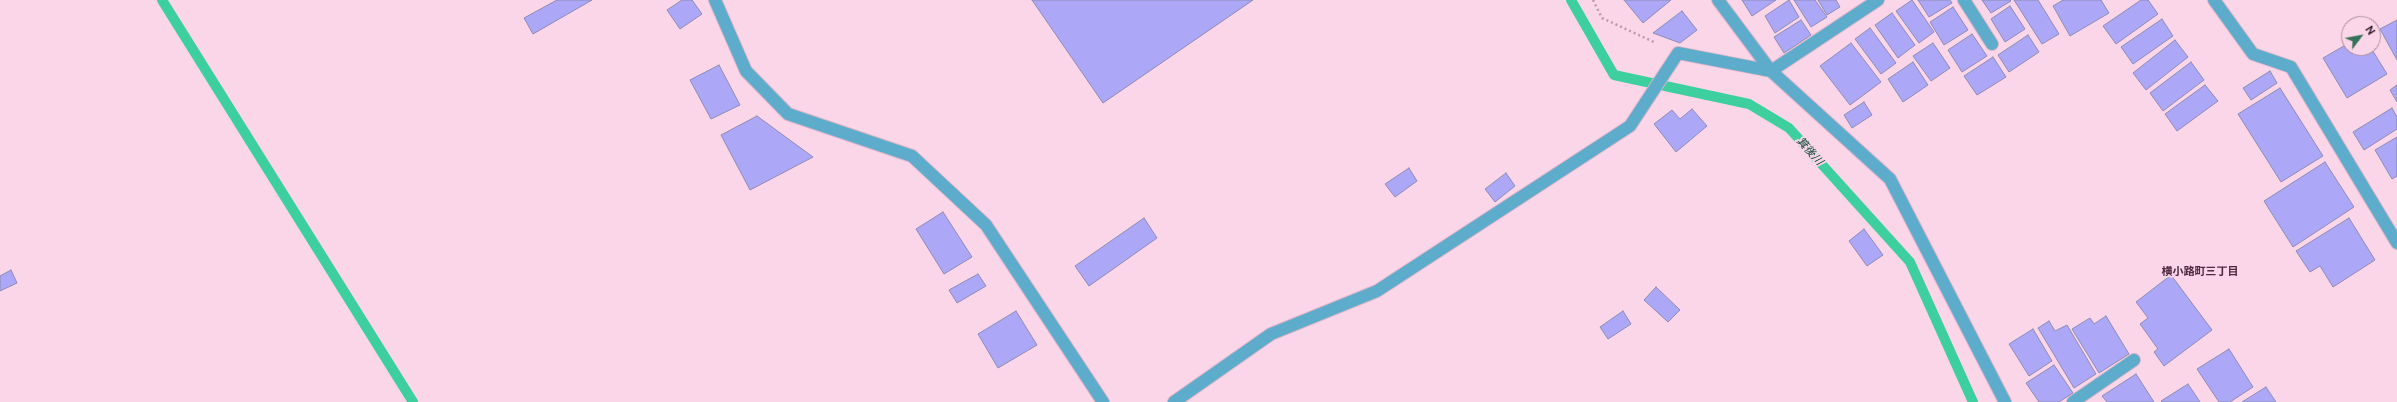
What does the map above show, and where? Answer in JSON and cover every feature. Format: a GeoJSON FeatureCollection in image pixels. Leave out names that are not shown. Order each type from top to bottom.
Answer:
{"type":"FeatureCollection","features":[{"type":"Feature","properties":{"kind":"street"},"geometry":{"type":"LineString","coordinates":[[715,0],[746,71],[788,114],[912,156],[986,225],[1103,402]]}},
{"type":"Feature","properties":{"kind":"street"},"geometry":{"type":"LineString","coordinates":[[1718,0],[1771,71],[1890,179],[2005,402]]}},
{"type":"Feature","properties":{"kind":"street"},"geometry":{"type":"LineString","coordinates":[[1174,402],[1271,334],[1377,291],[1630,126],[1678,53],[1771,71],[1878,0]]}},
{"type":"Feature","properties":{"kind":"street"},"geometry":{"type":"LineString","coordinates":[[1964,0],[1992,44]]}},
{"type":"Feature","properties":{"kind":"street"},"geometry":{"type":"LineString","coordinates":[[2214,0],[2253,54],[2290,67],[2397,243]]}},
{"type":"Feature","properties":{"kind":"street"},"geometry":{"type":"LineString","coordinates":[[2073,402],[2134,360]]}},
{"type":"Feature","properties":{"kind":"path"},"geometry":{"type":"LineString","coordinates":[[1593,0],[1602,18],[1678,53]]}},
{"type":"Feature","properties":{"kind":"building"},"geometry":{"type":"Polygon","coordinates":[[[557,0],[592,0],[533,34],[524,18],[557,0]]]}},
{"type":"Feature","properties":{"kind":"building"},"geometry":{"type":"Polygon","coordinates":[[[682,0],[692,0],[702,14],[680,29],[667,10],[682,0]]]}},
{"type":"Feature","properties":{"kind":"building"},"geometry":{"type":"Polygon","coordinates":[[[1032,0],[1253,0],[1103,103],[1032,0]]]}},
{"type":"Feature","properties":{"kind":"building"},"geometry":{"type":"Polygon","coordinates":[[[1624,0],[1671,0],[1643,23],[1624,0]]]}},
{"type":"Feature","properties":{"kind":"building"},"geometry":{"type":"Polygon","coordinates":[[[1742,0],[1776,0],[1752,16],[1742,0]]]}},
{"type":"Feature","properties":{"kind":"building"},"geometry":{"type":"Polygon","coordinates":[[[1789,0],[1799,17],[1775,33],[1765,16],[1789,0]]]}},
{"type":"Feature","properties":{"kind":"building"},"geometry":{"type":"Polygon","coordinates":[[[1794,0],[1815,0],[1827,17],[1811,27],[1794,0]]]}},
{"type":"Feature","properties":{"kind":"building"},"geometry":{"type":"Polygon","coordinates":[[[1818,0],[1836,0],[1840,7],[1827,15],[1818,0]]]}},
{"type":"Feature","properties":{"kind":"building"},"geometry":{"type":"Polygon","coordinates":[[[1912,0],[1934,32],[1919,43],[1896,11],[1912,0]]]}},
{"type":"Feature","properties":{"kind":"building"},"geometry":{"type":"Polygon","coordinates":[[[1918,0],[1950,0],[1952,3],[1929,17],[1918,0]]]}},
{"type":"Feature","properties":{"kind":"building"},"geometry":{"type":"Polygon","coordinates":[[[1982,0],[2010,0],[2011,1],[1991,13],[1982,0]]]}},
{"type":"Feature","properties":{"kind":"building"},"geometry":{"type":"Polygon","coordinates":[[[2014,0],[2038,0],[2059,34],[2042,44],[2014,0]]]}},
{"type":"Feature","properties":{"kind":"building"},"geometry":{"type":"Polygon","coordinates":[[[2063,0],[2101,0],[2109,13],[2070,36],[2053,6],[2063,0]]]}},
{"type":"Feature","properties":{"kind":"building"},"geometry":{"type":"Polygon","coordinates":[[[2141,0],[2148,0],[2158,14],[2116,44],[2103,26],[2141,0]]]}},
{"type":"Feature","properties":{"kind":"building"},"geometry":{"type":"Polygon","coordinates":[[[2010,6],[2025,29],[2005,42],[1991,19],[2010,6]]]}},
{"type":"Feature","properties":{"kind":"building"},"geometry":{"type":"Polygon","coordinates":[[[1953,7],[1968,30],[1944,45],[1930,22],[1953,7]]]}},
{"type":"Feature","properties":{"kind":"building"},"geometry":{"type":"Polygon","coordinates":[[[1682,11],[1697,30],[1680,43],[1653,33],[1682,11]]]}},
{"type":"Feature","properties":{"kind":"building"},"geometry":{"type":"Polygon","coordinates":[[[1892,13],[1915,45],[1898,58],[1875,25],[1892,13]]]}},
{"type":"Feature","properties":{"kind":"building"},"geometry":{"type":"Polygon","coordinates":[[[2162,19],[2173,36],[2133,64],[2121,47],[2162,19]]]}},
{"type":"Feature","properties":{"kind":"building"},"geometry":{"type":"Polygon","coordinates":[[[1801,20],[1811,35],[1784,53],[1774,37],[1801,20]]]}},
{"type":"Feature","properties":{"kind":"building"},"geometry":{"type":"Polygon","coordinates":[[[2397,20],[2397,60],[2381,31],[2381,28],[2397,20]]]}},
{"type":"Feature","properties":{"kind":"building"},"geometry":{"type":"Polygon","coordinates":[[[1870,28],[1896,63],[1881,74],[1855,39],[1870,28]]]}},
{"type":"Feature","properties":{"kind":"building"},"geometry":{"type":"Polygon","coordinates":[[[1972,34],[1987,56],[1962,72],[1948,50],[1972,34]]]}},
{"type":"Feature","properties":{"kind":"building"},"geometry":{"type":"Polygon","coordinates":[[[2028,35],[2039,52],[2009,72],[1998,55],[2028,35]]]}},
{"type":"Feature","properties":{"kind":"building"},"geometry":{"type":"Polygon","coordinates":[[[2175,40],[2188,57],[2146,90],[2133,73],[2175,40]]]}},
{"type":"Feature","properties":{"kind":"building"},"geometry":{"type":"Polygon","coordinates":[[[1851,43],[1881,82],[1850,105],[1820,66],[1851,43]]]}},
{"type":"Feature","properties":{"kind":"building"},"geometry":{"type":"Polygon","coordinates":[[[1933,43],[1950,68],[1931,81],[1913,56],[1933,43]]]}},
{"type":"Feature","properties":{"kind":"building"},"geometry":{"type":"Polygon","coordinates":[[[2341,48],[2341,56],[2376,56],[2387,74],[2347,98],[2323,58],[2341,48]]]}},
{"type":"Feature","properties":{"kind":"building"},"geometry":{"type":"Polygon","coordinates":[[[1993,57],[2006,77],[1977,95],[1964,76],[1993,57]]]}},
{"type":"Feature","properties":{"kind":"building"},"geometry":{"type":"Polygon","coordinates":[[[1913,62],[1928,85],[1903,102],[1888,79],[1913,62]]]}},
{"type":"Feature","properties":{"kind":"building"},"geometry":{"type":"Polygon","coordinates":[[[2191,62],[2204,80],[2163,111],[2150,93],[2191,62]]]}},
{"type":"Feature","properties":{"kind":"building"},"geometry":{"type":"Polygon","coordinates":[[[719,65],[740,105],[711,119],[690,80],[719,65]]]}},
{"type":"Feature","properties":{"kind":"building"},"geometry":{"type":"Polygon","coordinates":[[[2270,71],[2277,83],[2251,100],[2243,88],[2270,71]]]}},
{"type":"Feature","properties":{"kind":"building"},"geometry":{"type":"Polygon","coordinates":[[[2205,85],[2218,101],[2177,131],[2165,114],[2205,85]]]}},
{"type":"Feature","properties":{"kind":"building"},"geometry":{"type":"Polygon","coordinates":[[[2397,85],[2397,102],[2390,90],[2397,85]]]}},
{"type":"Feature","properties":{"kind":"building"},"geometry":{"type":"Polygon","coordinates":[[[2280,88],[2323,156],[2281,182],[2238,114],[2280,88]]]}},
{"type":"Feature","properties":{"kind":"building"},"geometry":{"type":"Polygon","coordinates":[[[1864,102],[1872,115],[1852,128],[1844,115],[1864,102]]]}},
{"type":"Feature","properties":{"kind":"building"},"geometry":{"type":"Polygon","coordinates":[[[2392,108],[2397,117],[2397,129],[2364,150],[2353,132],[2392,108]]]}},
{"type":"Feature","properties":{"kind":"building"},"geometry":{"type":"Polygon","coordinates":[[[1692,109],[1707,126],[1676,152],[1654,124],[1672,110],[1680,119],[1692,109]]]}},
{"type":"Feature","properties":{"kind":"building"},"geometry":{"type":"Polygon","coordinates":[[[757,116],[813,157],[750,190],[721,135],[757,116]]]}},
{"type":"Feature","properties":{"kind":"building"},"geometry":{"type":"Polygon","coordinates":[[[2397,137],[2397,176],[2392,179],[2375,150],[2397,137]]]}},
{"type":"Feature","properties":{"kind":"building"},"geometry":{"type":"Polygon","coordinates":[[[2325,162],[2354,207],[2293,247],[2264,201],[2325,162]]]}},
{"type":"Feature","properties":{"kind":"building"},"geometry":{"type":"Polygon","coordinates":[[[1409,168],[1417,181],[1395,197],[1385,184],[1409,168]]]}},
{"type":"Feature","properties":{"kind":"building"},"geometry":{"type":"Polygon","coordinates":[[[1506,173],[1515,186],[1495,202],[1485,189],[1506,173]]]}},
{"type":"Feature","properties":{"kind":"building"},"geometry":{"type":"Polygon","coordinates":[[[943,212],[972,257],[944,274],[916,229],[943,212]]]}},
{"type":"Feature","properties":{"kind":"building"},"geometry":{"type":"Polygon","coordinates":[[[1144,218],[1157,238],[1089,286],[1075,266],[1144,218]]]}},
{"type":"Feature","properties":{"kind":"building"},"geometry":{"type":"Polygon","coordinates":[[[2349,218],[2375,260],[2333,287],[2320,266],[2310,272],[2296,251],[2349,218]]]}},
{"type":"Feature","properties":{"kind":"building"},"geometry":{"type":"Polygon","coordinates":[[[1864,229],[1883,255],[1867,266],[1849,241],[1864,229]]]}},
{"type":"Feature","properties":{"kind":"building"},"geometry":{"type":"Polygon","coordinates":[[[11,270],[17,283],[0,291],[0,276],[11,270]]]}},
{"type":"Feature","properties":{"kind":"building"},"geometry":{"type":"Polygon","coordinates":[[[978,274],[986,286],[957,303],[949,290],[978,274]]]}},
{"type":"Feature","properties":{"kind":"building"},"geometry":{"type":"Polygon","coordinates":[[[2171,275],[2212,330],[2164,366],[2154,352],[2158,349],[2140,324],[2148,318],[2136,302],[2171,275]]]}},
{"type":"Feature","properties":{"kind":"building"},"geometry":{"type":"Polygon","coordinates":[[[1656,287],[1680,310],[1668,322],[1644,300],[1656,287]]]}},
{"type":"Feature","properties":{"kind":"building"},"geometry":{"type":"Polygon","coordinates":[[[1016,311],[1037,345],[998,368],[978,334],[1016,311]]]}},
{"type":"Feature","properties":{"kind":"building"},"geometry":{"type":"Polygon","coordinates":[[[1623,311],[1631,324],[1608,339],[1600,327],[1623,311]]]}},
{"type":"Feature","properties":{"kind":"building"},"geometry":{"type":"Polygon","coordinates":[[[2106,316],[2129,354],[2099,373],[2072,329],[2090,318],[2094,324],[2106,316]]]}},
{"type":"Feature","properties":{"kind":"building"},"geometry":{"type":"Polygon","coordinates":[[[2049,321],[2055,331],[2067,325],[2096,374],[2074,388],[2038,328],[2049,321]]]}},
{"type":"Feature","properties":{"kind":"building"},"geometry":{"type":"Polygon","coordinates":[[[2033,329],[2052,361],[2029,376],[2009,344],[2033,329]]]}},
{"type":"Feature","properties":{"kind":"building"},"geometry":{"type":"Polygon","coordinates":[[[2229,349],[2253,387],[2230,402],[2219,402],[2197,369],[2229,349]]]}},
{"type":"Feature","properties":{"kind":"building"},"geometry":{"type":"Polygon","coordinates":[[[2054,365],[2073,393],[2059,402],[2039,402],[2026,383],[2054,365]]]}},
{"type":"Feature","properties":{"kind":"building"},"geometry":{"type":"Polygon","coordinates":[[[2136,374],[2154,402],[2107,402],[2102,396],[2136,374]]]}},
{"type":"Feature","properties":{"kind":"building"},"geometry":{"type":"Polygon","coordinates":[[[2188,384],[2200,402],[2161,401],[2188,384]]]}},
{"type":"Feature","properties":{"kind":"building"},"geometry":{"type":"Polygon","coordinates":[[[2266,387],[2276,402],[2242,402],[2266,387]]]}},
{"type":"Feature","properties":{"kind":"waterway"},"geometry":{"type":"LineString","coordinates":[[162,0],[413,402]]}},
{"type":"Feature","properties":{"kind":"waterway","name":"箕後川"},"geometry":{"type":"LineString","coordinates":[[1571,0],[1614,75],[1749,104],[1789,128],[1910,262],[1973,402]]}},
{"type":"Feature","properties":{"kind":"district","name":"横小路町三丁目"},"geometry":{"type":"Point","coordinates":[2200,271]}}]}
